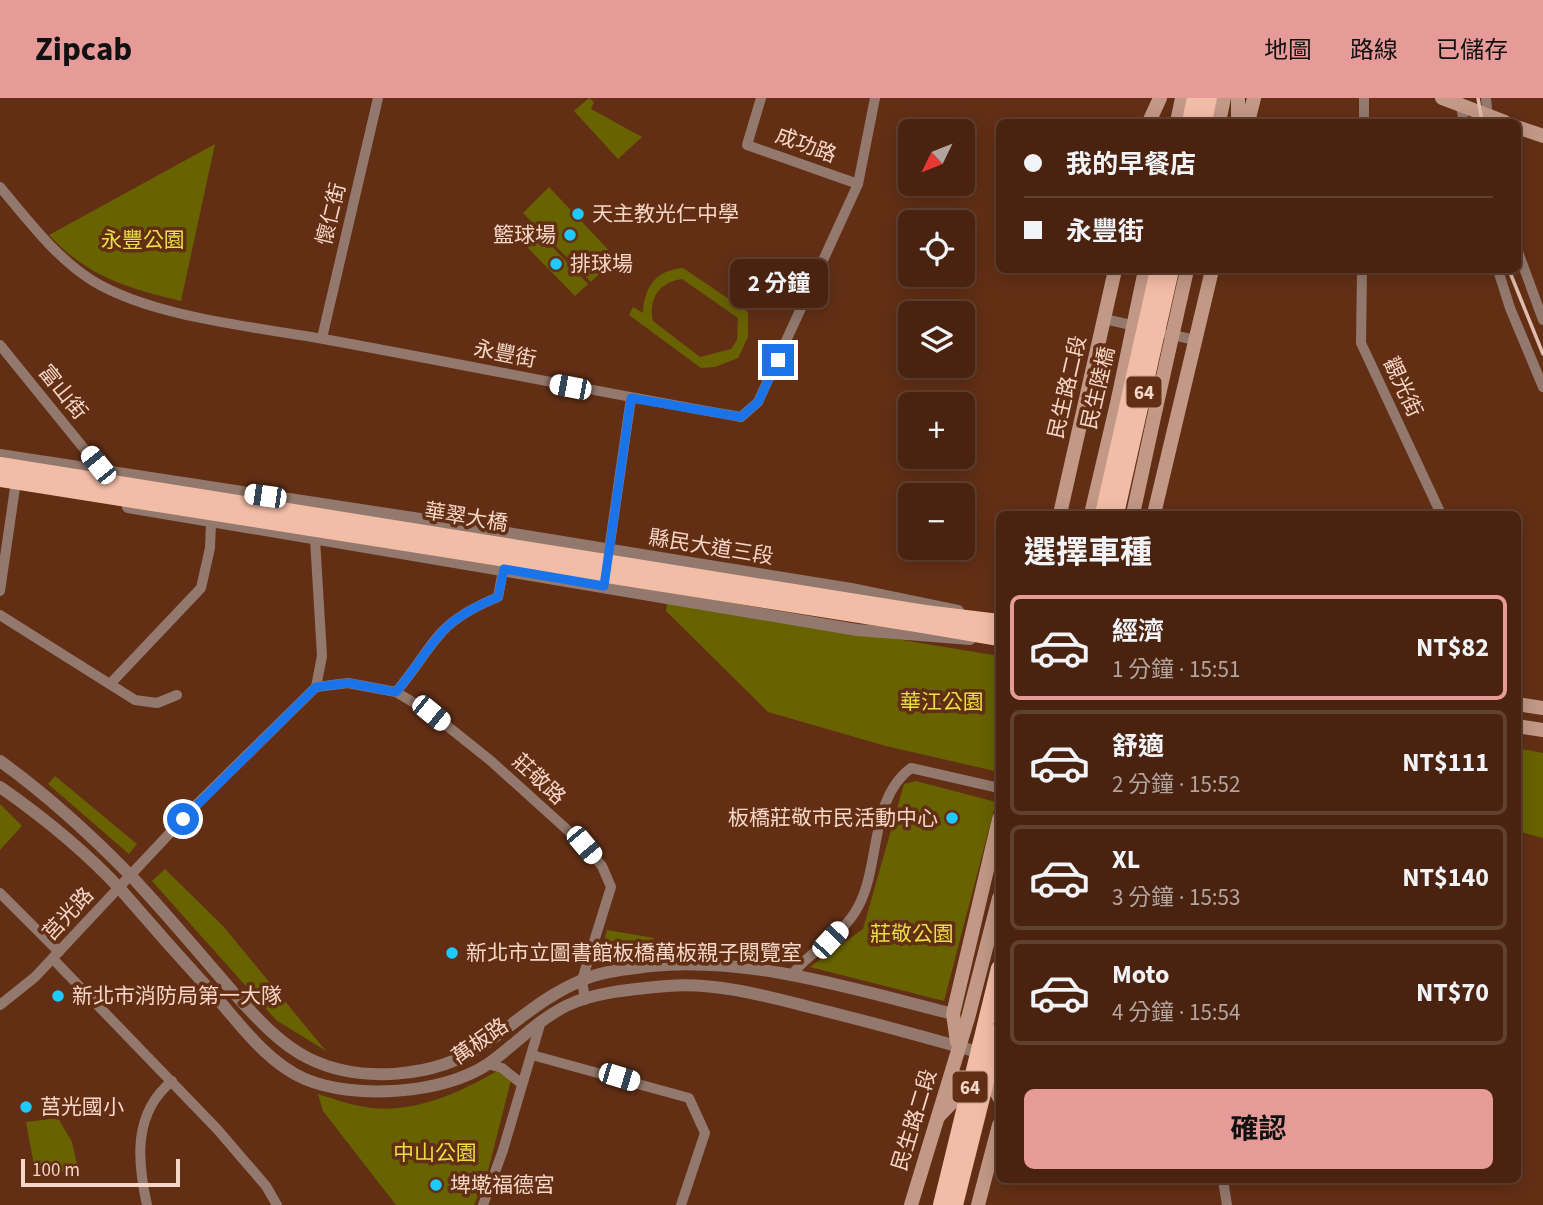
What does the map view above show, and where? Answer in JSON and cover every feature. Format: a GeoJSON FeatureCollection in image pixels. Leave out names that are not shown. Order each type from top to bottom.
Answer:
{"type":"FeatureCollection","features":[{"type":"Feature","properties":{"kind":"highway"},"geometry":{"type":"LineString","coordinates":[[1191,119],[1195,98]]}},
{"type":"Feature","properties":{"kind":"highway"},"geometry":{"type":"LineString","coordinates":[[1205,119],[1209,98]]}},
{"type":"Feature","properties":{"kind":"highway","name":"64"},"geometry":{"type":"LineString","coordinates":[[1104,511],[1157,273]]}},
{"type":"Feature","properties":{"kind":"highway","name":"64"},"geometry":{"type":"LineString","coordinates":[[1117,511],[1170,273]]}},
{"type":"Feature","properties":{"kind":"highway","name":"華翠大橋"},"geometry":{"type":"LineString","coordinates":[[0,465],[924,619]]}},
{"type":"Feature","properties":{"kind":"highway","name":"華翠大橋"},"geometry":{"type":"LineString","coordinates":[[0,479],[924,619]]}},
{"type":"Feature","properties":{"kind":"highway"},"geometry":{"type":"LineString","coordinates":[[924,619],[996,621]]}},
{"type":"Feature","properties":{"kind":"highway"},"geometry":{"type":"LineString","coordinates":[[924,619],[996,638]]}},
{"type":"Feature","properties":{"kind":"highway","name":"64"},"geometry":{"type":"LineString","coordinates":[[941,1205],[996,980]]}},
{"type":"Feature","properties":{"kind":"highway","name":"64"},"geometry":{"type":"LineString","coordinates":[[955,1205],[996,1042]]}},
{"type":"Feature","properties":{"kind":"main road"},"geometry":{"type":"LineString","coordinates":[[1150,119],[1158,98]]}},
{"type":"Feature","properties":{"kind":"main road"},"geometry":{"type":"LineString","coordinates":[[1178,119],[1182,98]]}},
{"type":"Feature","properties":{"kind":"main road"},"geometry":{"type":"LineString","coordinates":[[1220,119],[1224,98]]}},
{"type":"Feature","properties":{"kind":"main road"},"geometry":{"type":"LineString","coordinates":[[1238,98],[1238,119]]}},
{"type":"Feature","properties":{"kind":"main road"},"geometry":{"type":"LineString","coordinates":[[1249,119],[1254,98]]}},
{"type":"Feature","properties":{"kind":"main road"},"geometry":{"type":"LineString","coordinates":[[1442,98],[1460,101],[1488,119]]}},
{"type":"Feature","properties":{"kind":"main road"},"geometry":{"type":"LineString","coordinates":[[1521,128],[1543,136]]}},
{"type":"Feature","properties":{"kind":"main road","name":"民生路二段"},"geometry":{"type":"LineString","coordinates":[[1061,511],[1114,273]]}},
{"type":"Feature","properties":{"kind":"main road","name":"民生陸橋"},"geometry":{"type":"LineString","coordinates":[[1092,511],[1144,273]]}},
{"type":"Feature","properties":{"kind":"main road"},"geometry":{"type":"LineString","coordinates":[[1134,511],[1186,273]]}},
{"type":"Feature","properties":{"kind":"main road"},"geometry":{"type":"LineString","coordinates":[[1155,511],[1211,273]]}},
{"type":"Feature","properties":{"kind":"main road"},"geometry":{"type":"LineString","coordinates":[[1521,705],[1543,708]]}},
{"type":"Feature","properties":{"kind":"main road"},"geometry":{"type":"LineString","coordinates":[[1521,727],[1543,730]]}},
{"type":"Feature","properties":{"kind":"main road","name":"民生路二段"},"geometry":{"type":"LineString","coordinates":[[958,1046],[953,1014],[996,832]]}},
{"type":"Feature","properties":{"kind":"main road","name":"民生路二段"},"geometry":{"type":"LineString","coordinates":[[911,1205],[934,1121],[968,1018],[996,910]]}},
{"type":"Feature","properties":{"kind":"main road"},"geometry":{"type":"LineString","coordinates":[[934,1121],[975,1081],[982,1079],[992,1084],[996,1091]]}},
{"type":"Feature","properties":{"kind":"main road"},"geometry":{"type":"LineString","coordinates":[[978,1205],[996,1136]]}},
{"type":"Feature","properties":{"kind":"street","name":"懷仁街"},"geometry":{"type":"LineString","coordinates":[[322,338],[378,98]]}},
{"type":"Feature","properties":{"kind":"street","name":"成功路"},"geometry":{"type":"LineString","coordinates":[[761,98],[747,145],[858,184]]}},
{"type":"Feature","properties":{"kind":"street","name":"永豐街"},"geometry":{"type":"LineString","coordinates":[[0,187],[37,232],[68,261],[93,281],[132,300],[741,417],[758,402],[858,184],[876,98]]}},
{"type":"Feature","properties":{"kind":"street"},"geometry":{"type":"LineString","coordinates":[[1364,98],[1364,119]]}},
{"type":"Feature","properties":{"kind":"street"},"geometry":{"type":"LineString","coordinates":[[1486,98],[1488,119]]}},
{"type":"Feature","properties":{"kind":"street"},"geometry":{"type":"LineString","coordinates":[[1460,101],[1463,119]]}},
{"type":"Feature","properties":{"kind":"street"},"geometry":{"type":"LineString","coordinates":[[1521,260],[1543,320]]}},
{"type":"Feature","properties":{"kind":"street","name":"觀光街"},"geometry":{"type":"LineString","coordinates":[[1362,273],[1361,343],[1440,511]]}},
{"type":"Feature","properties":{"kind":"street"},"geometry":{"type":"LineString","coordinates":[[1499,273],[1510,308],[1543,387]]}},
{"type":"Feature","properties":{"kind":"street"},"geometry":{"type":"LineString","coordinates":[[1104,319],[1195,340]]}},
{"type":"Feature","properties":{"kind":"street","name":"富山街"},"geometry":{"type":"LineString","coordinates":[[0,345],[103,471]]}},
{"type":"Feature","properties":{"kind":"street"},"geometry":{"type":"LineString","coordinates":[[604,586],[631,398]]}},
{"type":"Feature","properties":{"kind":"street","name":"縣民大道三段"},"geometry":{"type":"LineString","coordinates":[[0,455],[851,589],[996,620]]}},
{"type":"Feature","properties":{"kind":"street"},"geometry":{"type":"LineString","coordinates":[[103,471],[108,503]]}},
{"type":"Feature","properties":{"kind":"street"},"geometry":{"type":"LineString","coordinates":[[0,485],[211,523],[504,569],[857,630],[996,639]]}},
{"type":"Feature","properties":{"kind":"street"},"geometry":{"type":"LineString","coordinates":[[0,591],[15,488]]}},
{"type":"Feature","properties":{"kind":"street"},"geometry":{"type":"LineString","coordinates":[[110,684],[201,588],[210,548],[211,523]]}},
{"type":"Feature","properties":{"kind":"street"},"geometry":{"type":"LineString","coordinates":[[396,692],[443,628],[465,611],[498,597],[508,534]]}},
{"type":"Feature","properties":{"kind":"street"},"geometry":{"type":"LineString","coordinates":[[315,539],[321,656],[316,687]]}},
{"type":"Feature","properties":{"kind":"street"},"geometry":{"type":"LineString","coordinates":[[0,615],[110,684],[123,695],[145,704],[177,695]]}},
{"type":"Feature","properties":{"kind":"street","name":"莊敬路"},"geometry":{"type":"LineString","coordinates":[[316,687],[348,683],[396,692],[431,713],[491,761],[584,845],[602,866],[611,887],[582,980],[585,1000]]}},
{"type":"Feature","properties":{"kind":"street","name":"莒光路"},"geometry":{"type":"LineString","coordinates":[[277,1205],[266,1186],[56,955],[130,875],[316,687]]}},
{"type":"Feature","properties":{"kind":"street","name":"萬板路"},"geometry":{"type":"LineString","coordinates":[[0,761],[46,797],[130,875],[267,1028],[305,1057],[337,1071],[379,1074],[415,1071],[461,1058],[484,1045],[533,1005],[582,980],[654,966],[753,969],[953,1014]]}},
{"type":"Feature","properties":{"kind":"street"},"geometry":{"type":"LineString","coordinates":[[791,976],[804,958],[830,940],[860,905],[880,826],[899,777],[911,768],[996,787]]}},
{"type":"Feature","properties":{"kind":"street","name":"萬板路"},"geometry":{"type":"LineString","coordinates":[[0,787],[38,814],[119,888],[246,1031],[274,1059],[304,1079],[342,1089],[379,1091],[458,1081],[488,1065],[541,1021],[567,1005],[666,986],[715,987],[776,998],[996,1058]]}},
{"type":"Feature","properties":{"kind":"street"},"geometry":{"type":"LineString","coordinates":[[0,893],[56,955],[0,1005]]}},
{"type":"Feature","properties":{"kind":"street"},"geometry":{"type":"LineString","coordinates":[[483,1205],[541,1021]]}},
{"type":"Feature","properties":{"kind":"street"},"geometry":{"type":"LineString","coordinates":[[532,1055],[689,1098],[705,1133],[681,1205]]}},
{"type":"Feature","properties":{"kind":"street"},"geometry":{"type":"LineString","coordinates":[[488,1065],[502,1068],[522,1084]]}},
{"type":"Feature","properties":{"kind":"street"},"geometry":{"type":"LineString","coordinates":[[147,1205],[139,1158],[141,1132],[145,1115],[162,1089],[172,1081]]}},
{"type":"Feature","properties":{"kind":"street"},"geometry":{"type":"LineString","coordinates":[[1223,1183],[1227,1205]]}},
{"type":"Feature","properties":{"kind":"green space"},"geometry":{"type":"Polygon","coordinates":[[[589,98],[594,102],[591,109],[642,137],[618,159],[574,111],[589,98]]]}},
{"type":"Feature","properties":{"kind":"green space","name":"永豐公園"},"geometry":{"type":"Polygon","coordinates":[[[215,144],[181,301],[109,279],[78,261],[49,235],[215,144]]]}},
{"type":"Feature","properties":{"kind":"green space","name":"籃球場"},"geometry":{"type":"Polygon","coordinates":[[[549,187],[616,258],[591,282],[523,213],[549,187]]]}},
{"type":"Feature","properties":{"kind":"green space","name":"排球場"},"geometry":{"type":"Polygon","coordinates":[[[536,230],[588,284],[575,296],[523,243],[536,230]]]}},
{"type":"Feature","properties":{"kind":"green space"},"geometry":{"type":"Polygon","coordinates":[[[683,268],[748,312],[748,337],[738,358],[715,367],[701,368],[629,315],[633,307],[643,313],[646,295],[653,282],[674,269],[683,268]],[[682,279],[662,288],[652,305],[653,321],[700,357],[731,349],[737,340],[738,318],[682,279]]]}},
{"type":"Feature","properties":{"kind":"green space","name":"華江公園"},"geometry":{"type":"Polygon","coordinates":[[[667,601],[996,656],[996,771],[886,746],[768,712],[666,611],[667,601]]]}},
{"type":"Feature","properties":{"kind":"green space"},"geometry":{"type":"Polygon","coordinates":[[[1521,749],[1543,753],[1543,838],[1521,832],[1521,749]]]}},
{"type":"Feature","properties":{"kind":"green space"},"geometry":{"type":"Polygon","coordinates":[[[55,776],[137,844],[129,854],[48,784],[55,776]]]}},
{"type":"Feature","properties":{"kind":"green space","name":"莊敬公園"},"geometry":{"type":"Polygon","coordinates":[[[916,781],[996,802],[944,1001],[810,967],[863,929],[904,784],[916,781]]]}},
{"type":"Feature","properties":{"kind":"green space"},"geometry":{"type":"Polygon","coordinates":[[[0,804],[22,826],[0,850],[0,804]]]}},
{"type":"Feature","properties":{"kind":"green space"},"geometry":{"type":"Polygon","coordinates":[[[165,869],[223,926],[326,1051],[276,1020],[152,881],[165,869]]]}},
{"type":"Feature","properties":{"kind":"green space"},"geometry":{"type":"Polygon","coordinates":[[[607,930],[654,938],[653,953],[599,961],[607,930]]]}},
{"type":"Feature","properties":{"kind":"green space","name":"中山公園"},"geometry":{"type":"Polygon","coordinates":[[[497,1071],[511,1080],[487,1175],[474,1205],[396,1205],[323,1111],[318,1094],[360,1106],[400,1108],[451,1094],[497,1071]]]}},
{"type":"Feature","properties":{"kind":"green space"},"geometry":{"type":"Polygon","coordinates":[[[58,1118],[72,1142],[78,1169],[36,1176],[26,1122],[58,1118]]]}},
{"type":"Feature","properties":{"kind":"railway"},"geometry":{"type":"LineString","coordinates":[[1478,98],[1482,119]]}},
{"type":"Feature","properties":{"kind":"railway"},"geometry":{"type":"LineString","coordinates":[[1510,273],[1543,354]]}},
{"type":"Feature","properties":{"kind":"place","name":"天主教光仁中學"},"geometry":{"type":"Point","coordinates":[578,214]}},
{"type":"Feature","properties":{"kind":"place","name":"籃球場"},"geometry":{"type":"Point","coordinates":[570,235]}},
{"type":"Feature","properties":{"kind":"place","name":"排球場"},"geometry":{"type":"Point","coordinates":[556,264]}},
{"type":"Feature","properties":{"kind":"place","name":"板橋莊敬市民活動中心"},"geometry":{"type":"Point","coordinates":[952,818]}},
{"type":"Feature","properties":{"kind":"place","name":"新北市立圖書館板橋萬板親子閱覽室"},"geometry":{"type":"Point","coordinates":[452,953]}},
{"type":"Feature","properties":{"kind":"place","name":"新北市消防局第一大隊"},"geometry":{"type":"Point","coordinates":[58,996]}},
{"type":"Feature","properties":{"kind":"place","name":"莒光國小"},"geometry":{"type":"Point","coordinates":[26,1107]}},
{"type":"Feature","properties":{"kind":"place","name":"埤墘福德宮"},"geometry":{"type":"Point","coordinates":[436,1185]}},
{"type":"Feature","properties":{"kind":"route"},"geometry":{"type":"LineString","coordinates":[[183,819],[316,687],[348,683],[396,692],[443,628],[465,611],[498,597],[504,569],[604,586],[631,398],[741,417],[758,402],[778,360]]}}]}
